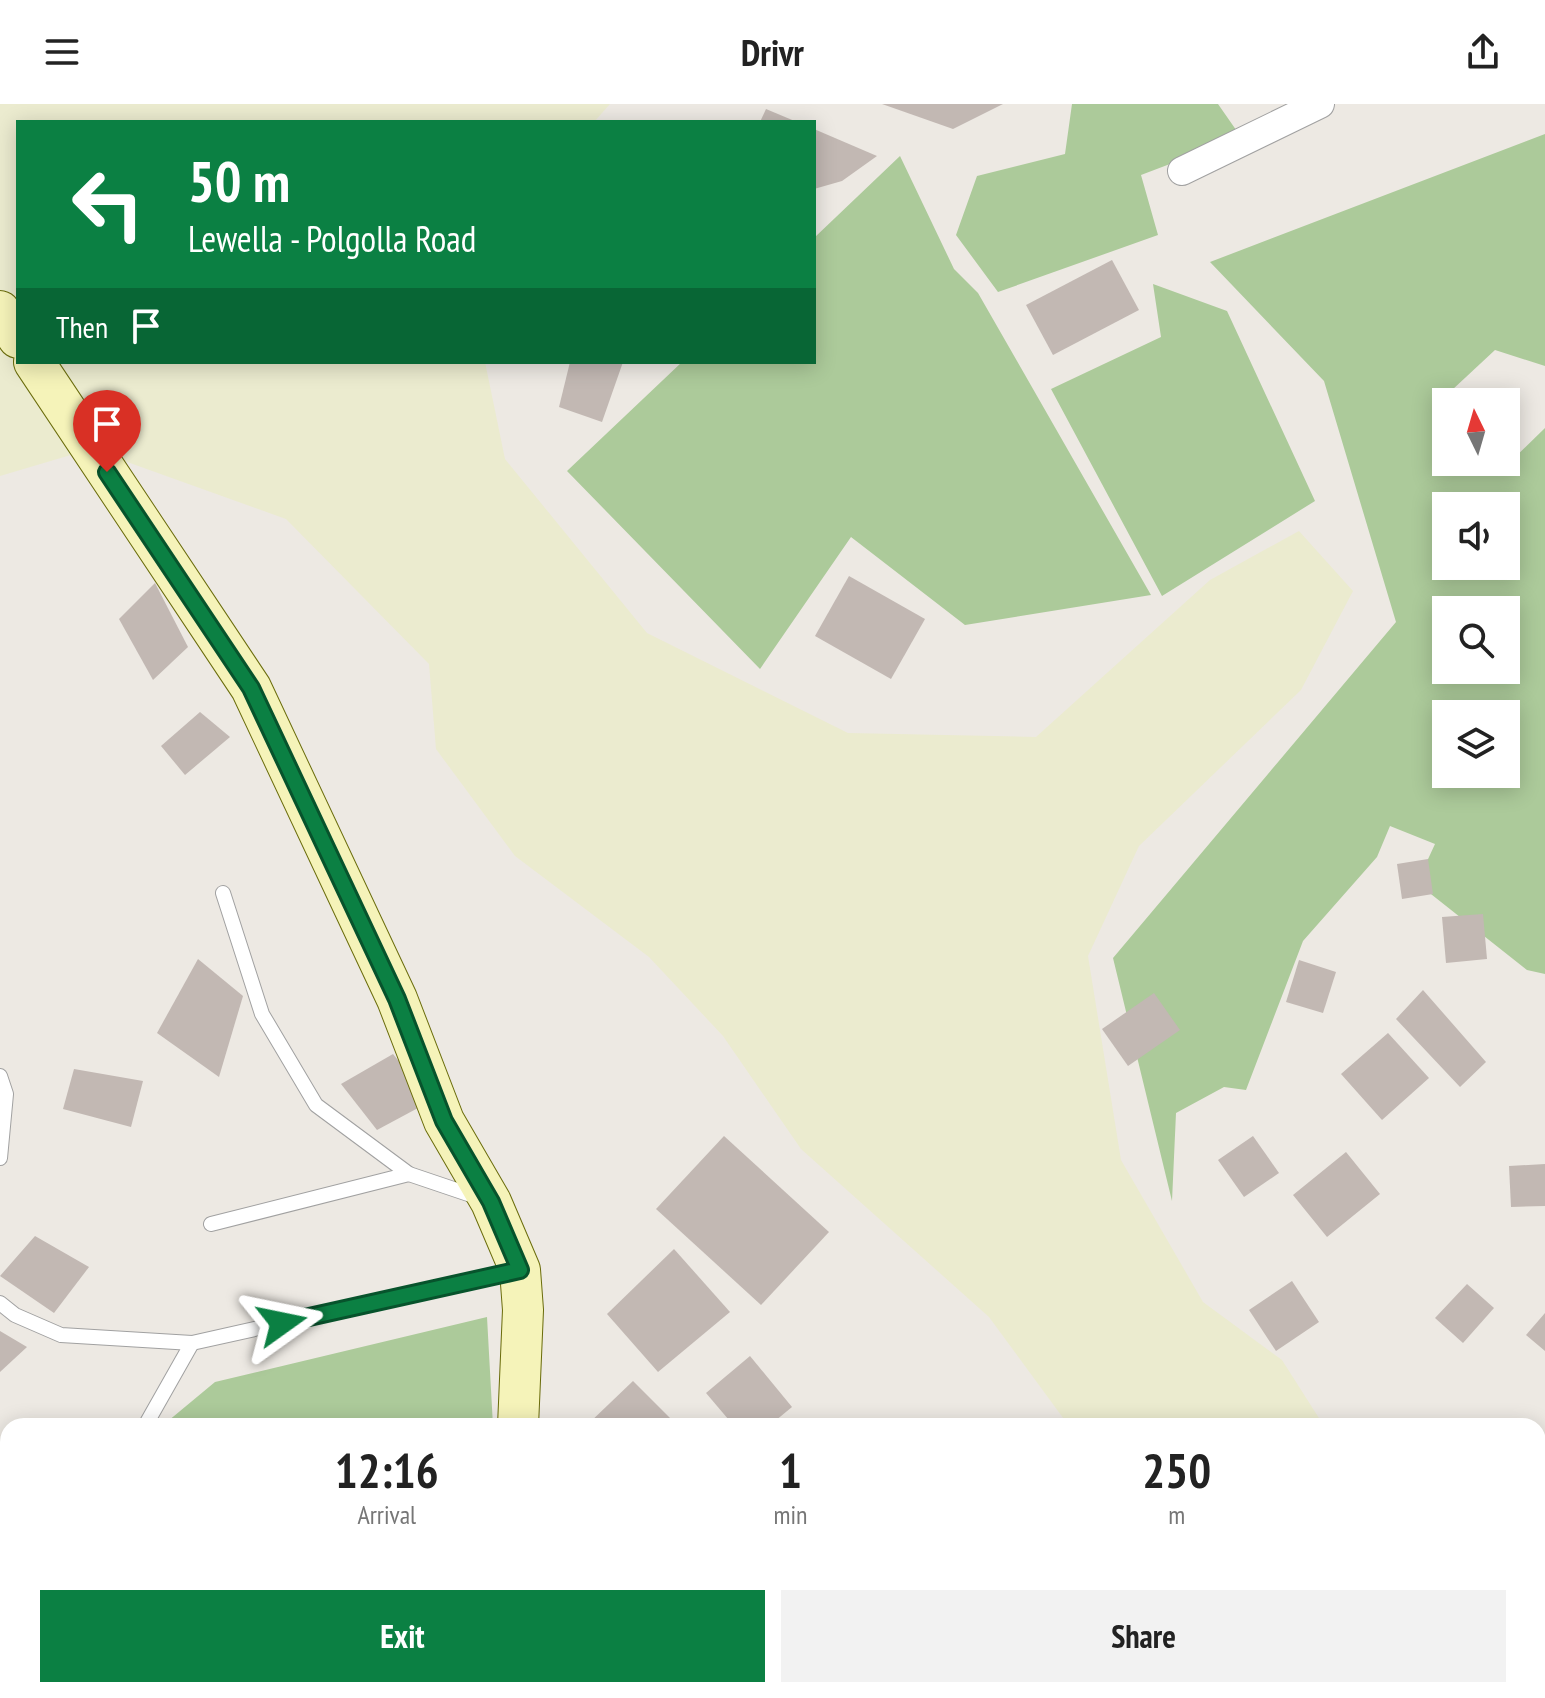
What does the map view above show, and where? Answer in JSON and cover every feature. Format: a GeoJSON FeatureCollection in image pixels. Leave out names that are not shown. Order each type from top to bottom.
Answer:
{"type":"FeatureCollection","features":[{"type":"Feature","properties":{"kind":"street"},"geometry":{"type":"LineString","coordinates":[[1182,171],[1320,104]]}},
{"type":"Feature","properties":{"kind":"street"},"geometry":{"type":"LineString","coordinates":[[0,311],[16,335]]}},
{"type":"Feature","properties":{"kind":"street"},"geometry":{"type":"LineString","coordinates":[[35,364],[251,688],[397,999],[444,1121],[491,1202],[520,1270],[523,1310],[518,1418]]}},
{"type":"Feature","properties":{"kind":"lane"},"geometry":{"type":"LineString","coordinates":[[223,893],[262,1014],[316,1105],[409,1174],[491,1202]]}},
{"type":"Feature","properties":{"kind":"lane"},"geometry":{"type":"LineString","coordinates":[[0,1076],[6,1094],[0,1158]]}},
{"type":"Feature","properties":{"kind":"lane"},"geometry":{"type":"LineString","coordinates":[[211,1224],[409,1174]]}},
{"type":"Feature","properties":{"kind":"lane"},"geometry":{"type":"LineString","coordinates":[[0,1303],[15,1315],[61,1335],[192,1343],[520,1270]]}},
{"type":"Feature","properties":{"kind":"lane"},"geometry":{"type":"LineString","coordinates":[[150,1418],[192,1343]]}},
{"type":"Feature","properties":{"kind":"green space"},"geometry":{"type":"Polygon","coordinates":[[[0,104],[610,104],[596,120],[16,120],[16,364],[485,364],[505,459],[647,633],[848,733],[1036,737],[1210,580],[1299,531],[1353,591],[1301,690],[1139,846],[1088,956],[1121,1160],[1203,1302],[1282,1360],[1319,1418],[1063,1418],[989,1317],[801,1149],[723,1036],[649,957],[515,856],[436,749],[429,664],[286,519],[91,449],[0,476],[0,104]]]}},
{"type":"Feature","properties":{"kind":"green space"},"geometry":{"type":"Polygon","coordinates":[[[1072,104],[1218,104],[1241,137],[1141,175],[1158,235],[998,292],[956,235],[977,176],[1065,154],[1072,104]]]}},
{"type":"Feature","properties":{"kind":"green space"},"geometry":{"type":"Polygon","coordinates":[[[1545,134],[1545,366],[1495,350],[1454,388],[1432,388],[1432,476],[1520,476],[1520,452],[1545,428],[1545,974],[1527,970],[1417,883],[1435,844],[1390,826],[1377,857],[1303,941],[1246,1090],[1224,1087],[1176,1113],[1172,1201],[1113,958],[1396,622],[1324,381],[1210,262],[1545,134]]]}},
{"type":"Feature","properties":{"kind":"green space"},"geometry":{"type":"Polygon","coordinates":[[[900,156],[954,269],[978,293],[1151,595],[965,625],[851,537],[760,669],[567,471],[680,364],[816,364],[816,236],[900,156]]]}},
{"type":"Feature","properties":{"kind":"green space"},"geometry":{"type":"Polygon","coordinates":[[[1153,284],[1227,311],[1315,501],[1162,596],[1051,389],[1161,337],[1153,284]]]}},
{"type":"Feature","properties":{"kind":"green space"},"geometry":{"type":"Polygon","coordinates":[[[487,1317],[493,1418],[172,1418],[215,1382],[487,1317]]]}},
{"type":"Feature","properties":{"kind":"building"},"geometry":{"type":"Polygon","coordinates":[[[882,104],[1003,104],[953,129],[882,104]]]}},
{"type":"Feature","properties":{"kind":"building"},"geometry":{"type":"Polygon","coordinates":[[[766,109],[792,120],[761,120],[766,109]]]}},
{"type":"Feature","properties":{"kind":"building"},"geometry":{"type":"Polygon","coordinates":[[[816,130],[877,156],[842,181],[816,188],[816,130]]]}},
{"type":"Feature","properties":{"kind":"building"},"geometry":{"type":"Polygon","coordinates":[[[1112,260],[1139,310],[1053,355],[1026,305],[1112,260]]]}},
{"type":"Feature","properties":{"kind":"building"},"geometry":{"type":"Polygon","coordinates":[[[570,364],[622,364],[602,422],[559,407],[570,364]]]}},
{"type":"Feature","properties":{"kind":"building"},"geometry":{"type":"Polygon","coordinates":[[[849,576],[925,619],[891,679],[815,636],[849,576]]]}},
{"type":"Feature","properties":{"kind":"building"},"geometry":{"type":"Polygon","coordinates":[[[155,583],[188,647],[153,680],[119,619],[155,583]]]}},
{"type":"Feature","properties":{"kind":"building"},"geometry":{"type":"Polygon","coordinates":[[[200,712],[230,737],[185,775],[161,746],[200,712]]]}},
{"type":"Feature","properties":{"kind":"building"},"geometry":{"type":"Polygon","coordinates":[[[1428,859],[1433,894],[1402,899],[1397,864],[1428,859]]]}},
{"type":"Feature","properties":{"kind":"building"},"geometry":{"type":"Polygon","coordinates":[[[1483,914],[1487,959],[1446,963],[1442,917],[1483,914]]]}},
{"type":"Feature","properties":{"kind":"building"},"geometry":{"type":"Polygon","coordinates":[[[198,959],[243,996],[219,1077],[157,1033],[198,959]]]}},
{"type":"Feature","properties":{"kind":"building"},"geometry":{"type":"Polygon","coordinates":[[[1299,960],[1336,972],[1323,1013],[1286,1002],[1299,960]]]}},
{"type":"Feature","properties":{"kind":"building"},"geometry":{"type":"Polygon","coordinates":[[[1423,990],[1486,1062],[1460,1087],[1396,1019],[1423,990]]]}},
{"type":"Feature","properties":{"kind":"building"},"geometry":{"type":"Polygon","coordinates":[[[1154,993],[1180,1030],[1128,1066],[1102,1029],[1154,993]]]}},
{"type":"Feature","properties":{"kind":"building"},"geometry":{"type":"Polygon","coordinates":[[[1388,1033],[1429,1078],[1382,1120],[1341,1074],[1388,1033]]]}},
{"type":"Feature","properties":{"kind":"building"},"geometry":{"type":"Polygon","coordinates":[[[393,1054],[431,1101],[377,1130],[341,1084],[393,1054]]]}},
{"type":"Feature","properties":{"kind":"building"},"geometry":{"type":"Polygon","coordinates":[[[74,1069],[143,1081],[131,1127],[63,1109],[74,1069]]]}},
{"type":"Feature","properties":{"kind":"building"},"geometry":{"type":"Polygon","coordinates":[[[724,1136],[829,1232],[761,1305],[656,1209],[724,1136]]]}},
{"type":"Feature","properties":{"kind":"building"},"geometry":{"type":"Polygon","coordinates":[[[1253,1136],[1279,1173],[1244,1197],[1218,1160],[1253,1136]]]}},
{"type":"Feature","properties":{"kind":"building"},"geometry":{"type":"Polygon","coordinates":[[[1346,1152],[1380,1194],[1327,1237],[1293,1195],[1346,1152]]]}},
{"type":"Feature","properties":{"kind":"building"},"geometry":{"type":"Polygon","coordinates":[[[1545,1164],[1545,1206],[1511,1207],[1509,1166],[1545,1164]]]}},
{"type":"Feature","properties":{"kind":"building"},"geometry":{"type":"Polygon","coordinates":[[[35,1236],[89,1267],[54,1313],[0,1276],[35,1236]]]}},
{"type":"Feature","properties":{"kind":"building"},"geometry":{"type":"Polygon","coordinates":[[[674,1249],[730,1312],[658,1372],[607,1314],[674,1249]]]}},
{"type":"Feature","properties":{"kind":"building"},"geometry":{"type":"Polygon","coordinates":[[[1292,1281],[1319,1322],[1276,1351],[1249,1310],[1292,1281]]]}},
{"type":"Feature","properties":{"kind":"building"},"geometry":{"type":"Polygon","coordinates":[[[1467,1284],[1494,1308],[1463,1343],[1435,1318],[1467,1284]]]}},
{"type":"Feature","properties":{"kind":"building"},"geometry":{"type":"Polygon","coordinates":[[[1545,1313],[1545,1351],[1526,1335],[1545,1313]]]}},
{"type":"Feature","properties":{"kind":"building"},"geometry":{"type":"Polygon","coordinates":[[[0,1331],[27,1347],[0,1372],[0,1331]]]}},
{"type":"Feature","properties":{"kind":"building"},"geometry":{"type":"Polygon","coordinates":[[[750,1356],[792,1407],[779,1418],[727,1418],[706,1393],[750,1356]]]}},
{"type":"Feature","properties":{"kind":"building"},"geometry":{"type":"Polygon","coordinates":[[[633,1381],[670,1418],[594,1418],[633,1381]]]}},
{"type":"Feature","properties":{"kind":"route"},"geometry":{"type":"LineString","coordinates":[[107,472],[251,688],[397,999],[444,1121],[491,1202],[520,1270],[282,1323]]}}]}
